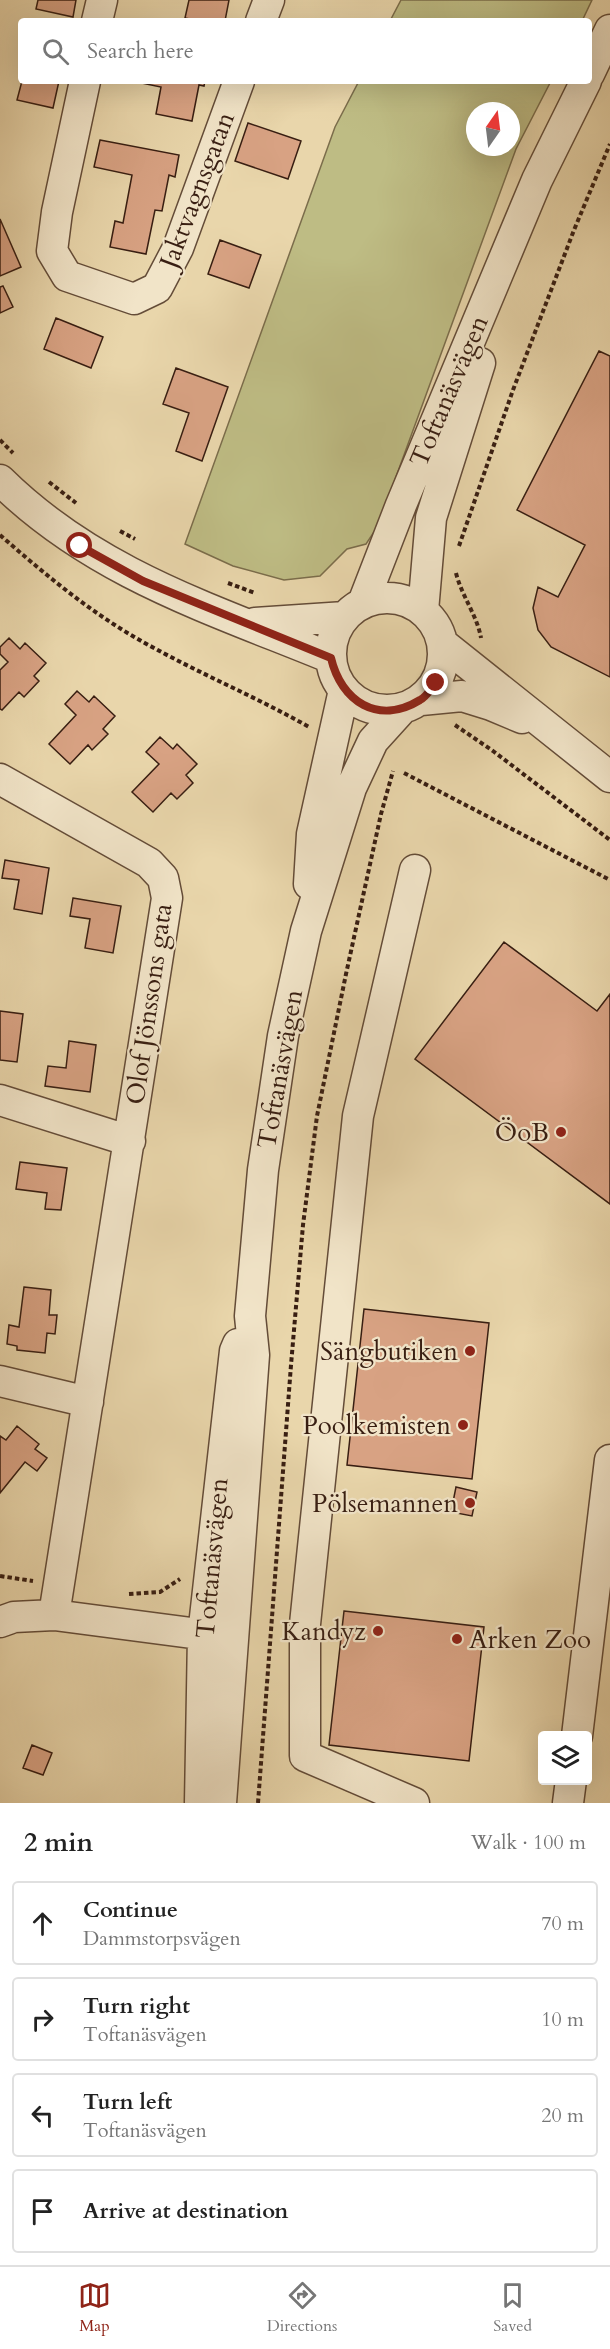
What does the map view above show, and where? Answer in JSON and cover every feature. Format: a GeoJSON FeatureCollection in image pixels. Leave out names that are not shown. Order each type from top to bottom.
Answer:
{"type":"FeatureCollection","features":[{"type":"Feature","properties":{"kind":"street"},"geometry":{"type":"LineString","coordinates":[[99,18],[102,0]]}},
{"type":"Feature","properties":{"kind":"street"},"geometry":{"type":"LineString","coordinates":[[262,18],[269,0]]}},
{"type":"Feature","properties":{"kind":"street"},"geometry":{"type":"LineString","coordinates":[[592,68],[610,30]]}},
{"type":"Feature","properties":{"kind":"street","name":"Jaktvagnsgatan"},"geometry":{"type":"LineString","coordinates":[[84,84],[57,212],[52,251],[67,276],[134,298],[157,288],[178,248],[238,84]]}},
{"type":"Feature","properties":{"kind":"street","name":"Toftanäsvägen"},"geometry":{"type":"LineString","coordinates":[[331,658],[333,637],[354,610],[402,505],[537,180],[585,84]]}},
{"type":"Feature","properties":{"kind":"street","name":"Toftanäsvägen"},"geometry":{"type":"LineString","coordinates":[[423,611],[431,518],[537,180]]}},
{"type":"Feature","properties":{"kind":"street"},"geometry":{"type":"LineString","coordinates":[[9,469],[22,502],[80,546],[143,581],[331,658],[335,675],[344,690],[363,705],[382,711],[462,696],[554,731]]}},
{"type":"Feature","properties":{"kind":"street"},"geometry":{"type":"LineString","coordinates":[[247,623],[354,610],[380,598],[401,600],[423,611],[436,626],[443,644],[610,777]]}},
{"type":"Feature","properties":{"kind":"street","name":"Toftanäsvägen"},"geometry":{"type":"LineString","coordinates":[[221,1803],[254,1355],[249,1316],[263,1170],[283,1035],[306,931],[351,788],[373,741],[436,683],[443,665],[443,644]]}},
{"type":"Feature","properties":{"kind":"street","name":"Toftanäsvägen"},"geometry":{"type":"LineString","coordinates":[[306,931],[312,834],[344,690]]}},
{"type":"Feature","properties":{"kind":"street","name":"Olof Jönssons gata"},"geometry":{"type":"LineString","coordinates":[[0,779],[149,863],[163,878],[167,898],[54,1615]]}},
{"type":"Feature","properties":{"kind":"street"},"geometry":{"type":"LineString","coordinates":[[414,1803],[305,1756],[305,1624],[358,1116],[415,870]]}},
{"type":"Feature","properties":{"kind":"street","name":"Olof Jönssons gata"},"geometry":{"type":"LineString","coordinates":[[0,1100],[130,1141]]}},
{"type":"Feature","properties":{"kind":"street","name":"Toftanäsvägen"},"geometry":{"type":"LineString","coordinates":[[200,1803],[203,1635],[209,1572],[235,1351],[249,1316]]}},
{"type":"Feature","properties":{"kind":"street"},"geometry":{"type":"LineString","coordinates":[[0,1381],[88,1402]]}},
{"type":"Feature","properties":{"kind":"street"},"geometry":{"type":"LineString","coordinates":[[578,1731],[610,1461]]}},
{"type":"Feature","properties":{"kind":"street"},"geometry":{"type":"LineString","coordinates":[[0,1622],[14,1617],[54,1615],[234,1637]]}},
{"type":"Feature","properties":{"kind":"street"},"geometry":{"type":"LineString","coordinates":[[568,1803],[570,1785]]}},
{"type":"Feature","properties":{"kind":"path"},"geometry":{"type":"LineString","coordinates":[[459,548],[513,390],[574,230],[610,144]]}},
{"type":"Feature","properties":{"kind":"path"},"geometry":{"type":"LineString","coordinates":[[0,440],[9,469]]}},
{"type":"Feature","properties":{"kind":"path"},"geometry":{"type":"LineString","coordinates":[[46,480],[83,507]]}},
{"type":"Feature","properties":{"kind":"path"},"geometry":{"type":"LineString","coordinates":[[119,530],[137,541]]}},
{"type":"Feature","properties":{"kind":"path"},"geometry":{"type":"LineString","coordinates":[[0,535],[89,609],[153,648],[263,701],[319,732]]}},
{"type":"Feature","properties":{"kind":"path"},"geometry":{"type":"LineString","coordinates":[[220,580],[259,594]]}},
{"type":"Feature","properties":{"kind":"path"},"geometry":{"type":"LineString","coordinates":[[454,725],[493,751],[610,840]]}},
{"type":"Feature","properties":{"kind":"path"},"geometry":{"type":"LineString","coordinates":[[404,773],[610,880]]}},
{"type":"Feature","properties":{"kind":"path"},"geometry":{"type":"LineString","coordinates":[[119,1594],[160,1592],[194,1570],[209,1572]]}},
{"type":"Feature","properties":{"kind":"path"},"geometry":{"type":"LineString","coordinates":[[0,1576],[59,1585]]}},
{"type":"Feature","properties":{"kind":"shaded area"},"geometry":{"type":"Polygon","coordinates":[[[401,0],[592,0],[583,18],[392,18],[401,0]]]}},
{"type":"Feature","properties":{"kind":"shaded area"},"geometry":{"type":"Polygon","coordinates":[[[357,84],[549,84],[520,141],[520,102],[466,102],[466,156],[513,156],[378,526],[366,544],[347,549],[320,576],[284,580],[233,566],[185,544],[335,127],[357,84]]]}},
{"type":"Feature","properties":{"kind":"building"},"geometry":{"type":"Polygon","coordinates":[[[38,0],[76,0],[73,17],[36,9],[38,0]]]}},
{"type":"Feature","properties":{"kind":"building"},"geometry":{"type":"Polygon","coordinates":[[[189,0],[229,0],[226,18],[185,18],[189,0]]]}},
{"type":"Feature","properties":{"kind":"building"},"geometry":{"type":"Polygon","coordinates":[[[21,84],[58,84],[53,108],[17,100],[21,84]]]}},
{"type":"Feature","properties":{"kind":"building"},"geometry":{"type":"Polygon","coordinates":[[[146,84],[204,84],[204,86],[199,85],[192,121],[156,114],[161,87],[146,84]]]}},
{"type":"Feature","properties":{"kind":"building"},"geometry":{"type":"Polygon","coordinates":[[[248,123],[301,141],[288,179],[235,161],[248,123]]]}},
{"type":"Feature","properties":{"kind":"building"},"geometry":{"type":"Polygon","coordinates":[[[100,140],[179,155],[175,177],[169,175],[162,211],[155,210],[146,254],[110,247],[115,221],[123,223],[132,175],[94,167],[100,140]]]}},
{"type":"Feature","properties":{"kind":"building"},"geometry":{"type":"Polygon","coordinates":[[[0,219],[21,267],[0,276],[0,219]]]}},
{"type":"Feature","properties":{"kind":"building"},"geometry":{"type":"Polygon","coordinates":[[[220,240],[261,255],[249,288],[208,274],[220,240]]]}},
{"type":"Feature","properties":{"kind":"building"},"geometry":{"type":"Polygon","coordinates":[[[3,286],[13,307],[0,313],[0,287],[3,286]]]}},
{"type":"Feature","properties":{"kind":"building"},"geometry":{"type":"Polygon","coordinates":[[[56,318],[103,337],[91,368],[44,349],[56,318]]]}},
{"type":"Feature","properties":{"kind":"building"},"geometry":{"type":"Polygon","coordinates":[[[599,351],[610,356],[610,677],[551,647],[538,630],[533,608],[538,587],[558,597],[585,545],[517,510],[599,351]]]}},
{"type":"Feature","properties":{"kind":"building"},"geometry":{"type":"Polygon","coordinates":[[[176,368],[228,387],[202,461],[176,451],[189,413],[163,404],[176,368]]]}},
{"type":"Feature","properties":{"kind":"building"},"geometry":{"type":"Polygon","coordinates":[[[9,638],[20,649],[25,643],[46,663],[34,676],[39,681],[24,697],[19,692],[2,710],[0,709],[0,670],[8,662],[0,654],[0,647],[9,638]]]}},
{"type":"Feature","properties":{"kind":"building"},"geometry":{"type":"Polygon","coordinates":[[[77,691],[89,702],[94,696],[115,716],[103,729],[108,734],[92,750],[88,745],[70,764],[49,744],[76,715],[65,704],[77,691]]]}},
{"type":"Feature","properties":{"kind":"building"},"geometry":{"type":"Polygon","coordinates":[[[160,737],[173,749],[177,744],[197,764],[186,775],[193,783],[177,799],[171,793],[153,812],[132,792],[159,764],[146,752],[160,737]]]}},
{"type":"Feature","properties":{"kind":"building"},"geometry":{"type":"Polygon","coordinates":[[[5,860],[49,868],[42,914],[14,909],[19,880],[2,878],[5,860]]]}},
{"type":"Feature","properties":{"kind":"building"},"geometry":{"type":"Polygon","coordinates":[[[73,898],[121,906],[113,953],[85,948],[90,919],[70,916],[73,898]]]}},
{"type":"Feature","properties":{"kind":"building","name":"ÖoB"},"geometry":{"type":"Polygon","coordinates":[[[504,942],[597,1011],[610,994],[610,1204],[415,1059],[504,942]]]}},
{"type":"Feature","properties":{"kind":"building"},"geometry":{"type":"Polygon","coordinates":[[[0,1011],[23,1014],[17,1062],[0,1060],[0,1011]]]}},
{"type":"Feature","properties":{"kind":"building"},"geometry":{"type":"Polygon","coordinates":[[[69,1041],[96,1045],[90,1092],[45,1086],[48,1066],[66,1068],[69,1041]]]}},
{"type":"Feature","properties":{"kind":"building"},"geometry":{"type":"Polygon","coordinates":[[[20,1162],[67,1168],[61,1210],[45,1209],[47,1193],[16,1189],[20,1162]]]}},
{"type":"Feature","properties":{"kind":"building"},"geometry":{"type":"Polygon","coordinates":[[[24,1287],[51,1290],[49,1315],[57,1315],[55,1334],[47,1333],[45,1353],[17,1350],[17,1346],[7,1344],[9,1325],[19,1327],[24,1287]]]}},
{"type":"Feature","properties":{"kind":"building"},"geometry":{"type":"Polygon","coordinates":[[[364,1309],[489,1323],[472,1479],[347,1465],[364,1309]]]}},
{"type":"Feature","properties":{"kind":"building"},"geometry":{"type":"Polygon","coordinates":[[[17,1426],[39,1444],[35,1449],[47,1458],[37,1471],[25,1462],[0,1493],[0,1436],[6,1440],[17,1426]]]}},
{"type":"Feature","properties":{"kind":"building"},"geometry":{"type":"Polygon","coordinates":[[[456,1487],[477,1492],[472,1516],[451,1512],[456,1487]]]}},
{"type":"Feature","properties":{"kind":"building"},"geometry":{"type":"Polygon","coordinates":[[[344,1611],[484,1627],[469,1761],[329,1745],[344,1611]]]}},
{"type":"Feature","properties":{"kind":"building"},"geometry":{"type":"Polygon","coordinates":[[[32,1745],[52,1753],[43,1775],[23,1768],[32,1745]]]}},
{"type":"Feature","properties":{"kind":"place","name":"ÖoB"},"geometry":{"type":"Point","coordinates":[561,1132]}},
{"type":"Feature","properties":{"kind":"place","name":"Sängbutiken"},"geometry":{"type":"Point","coordinates":[470,1351]}},
{"type":"Feature","properties":{"kind":"place","name":"Poolkemisten"},"geometry":{"type":"Point","coordinates":[463,1425]}},
{"type":"Feature","properties":{"kind":"place","name":"Pölsemannen"},"geometry":{"type":"Point","coordinates":[470,1503]}},
{"type":"Feature","properties":{"kind":"place","name":"Kandyz"},"geometry":{"type":"Point","coordinates":[378,1631]}},
{"type":"Feature","properties":{"kind":"place","name":"Arken Zoo"},"geometry":{"type":"Point","coordinates":[457,1639]}},
{"type":"Feature","properties":{"kind":"route"},"geometry":{"type":"LineString","coordinates":[[80,546],[143,581],[331,658],[335,675],[344,690],[363,705],[382,711],[402,709],[421,700],[436,683]]}}]}
